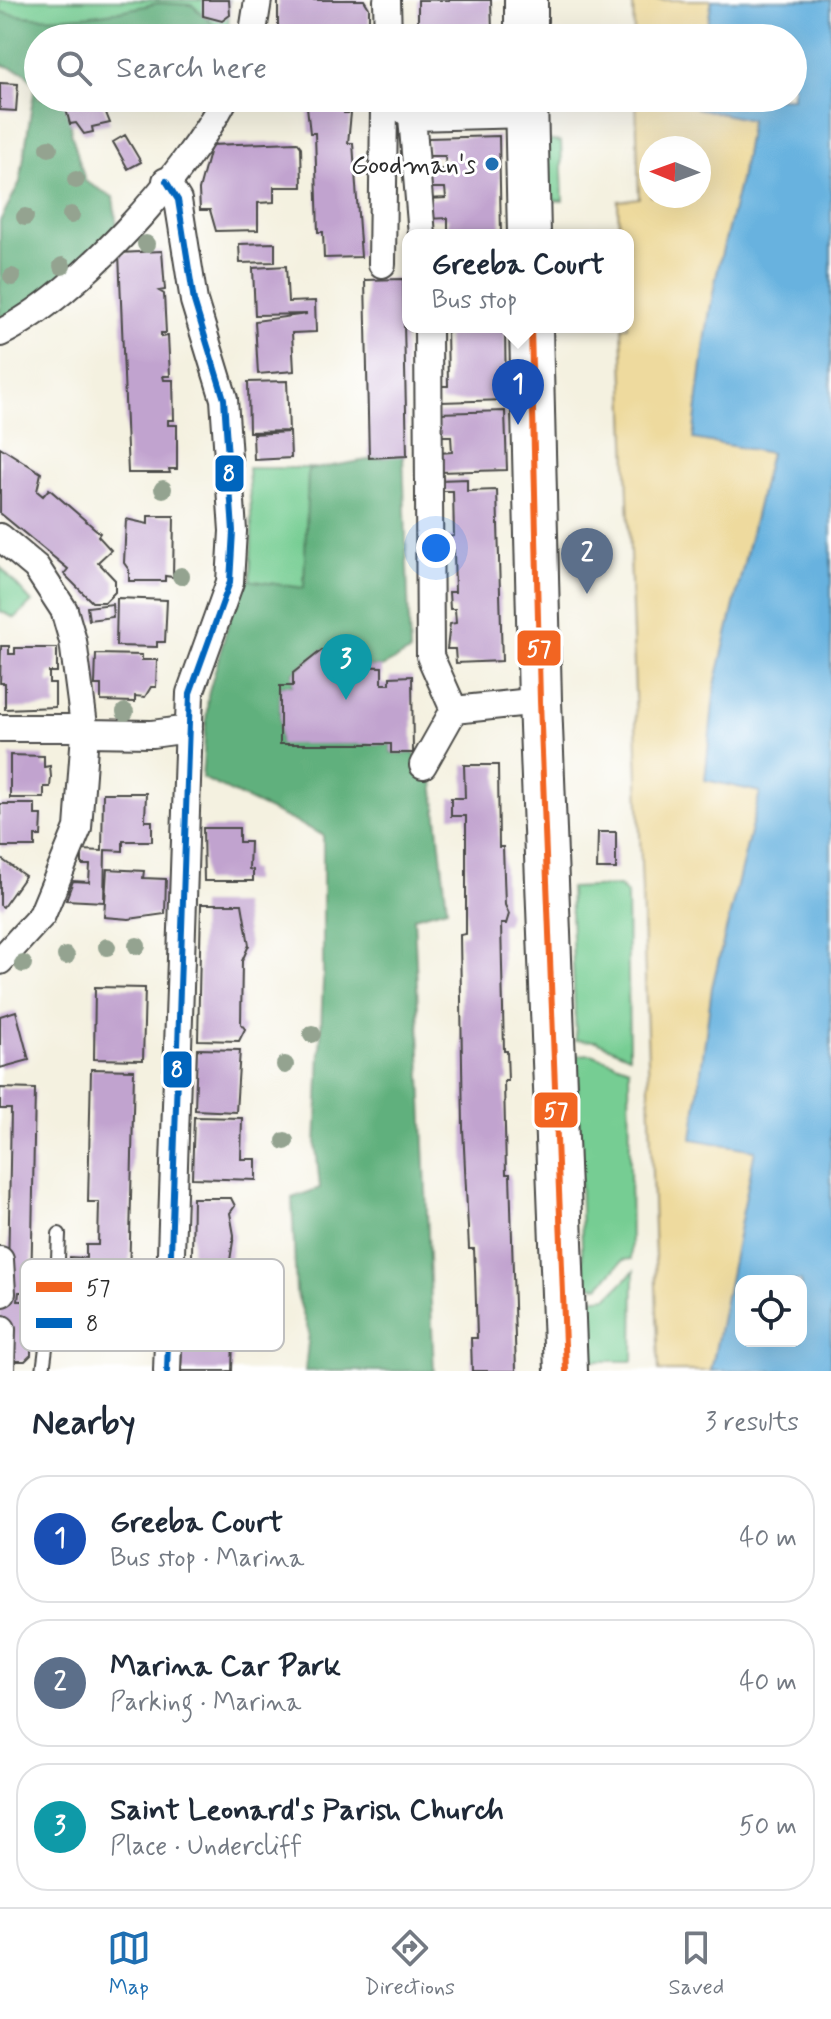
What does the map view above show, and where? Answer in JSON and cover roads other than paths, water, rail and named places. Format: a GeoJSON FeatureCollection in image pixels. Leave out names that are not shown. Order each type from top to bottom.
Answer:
{"type":"FeatureCollection","features":[{"type":"Feature","properties":{"kind":"highway"},"geometry":{"type":"LineString","coordinates":[[526,0],[526,24]]}},
{"type":"Feature","properties":{"kind":"highway"},"geometry":{"type":"LineString","coordinates":[[526,112],[529,229]]}},
{"type":"Feature","properties":{"kind":"highway"},"geometry":{"type":"LineString","coordinates":[[531,333],[540,701],[566,1371]]}},
{"type":"Feature","properties":{"kind":"street"},"geometry":{"type":"LineString","coordinates":[[254,24],[258,0]]}},
{"type":"Feature","properties":{"kind":"street"},"geometry":{"type":"LineString","coordinates":[[387,0],[388,24]]}},
{"type":"Feature","properties":{"kind":"street"},"geometry":{"type":"LineString","coordinates":[[0,333],[26,320],[67,289],[119,239],[166,181],[215,112]]}},
{"type":"Feature","properties":{"kind":"street"},"geometry":{"type":"LineString","coordinates":[[382,264],[384,112]]}},
{"type":"Feature","properties":{"kind":"street"},"geometry":{"type":"LineString","coordinates":[[407,112],[412,117],[421,229]]}},
{"type":"Feature","properties":{"kind":"street"},"geometry":{"type":"LineString","coordinates":[[412,117],[464,112]]}},
{"type":"Feature","properties":{"kind":"street"},"geometry":{"type":"LineString","coordinates":[[166,181],[178,200],[194,301],[224,399],[230,440],[233,531],[230,582],[190,693],[173,1259]]}},
{"type":"Feature","properties":{"kind":"street"},"geometry":{"type":"LineString","coordinates":[[428,333],[430,656],[454,710]]}},
{"type":"Feature","properties":{"kind":"street"},"geometry":{"type":"LineString","coordinates":[[0,537],[36,567],[64,610],[73,641],[84,730],[78,828],[42,915],[0,961]]}},
{"type":"Feature","properties":{"kind":"street"},"geometry":{"type":"LineString","coordinates":[[454,710],[540,701]]}},
{"type":"Feature","properties":{"kind":"street"},"geometry":{"type":"LineString","coordinates":[[423,765],[454,710]]}},
{"type":"Feature","properties":{"kind":"street"},"geometry":{"type":"LineString","coordinates":[[0,728],[152,734],[189,729]]}},
{"type":"Feature","properties":{"kind":"street"},"geometry":{"type":"LineString","coordinates":[[0,1260],[2,1293]]}},
{"type":"Feature","properties":{"kind":"street"},"geometry":{"type":"LineString","coordinates":[[1,1371],[2,1329]]}},
{"type":"Feature","properties":{"kind":"street"},"geometry":{"type":"LineString","coordinates":[[167,1371],[168,1351]]}},
{"type":"Feature","properties":{"kind":"lane"},"geometry":{"type":"LineString","coordinates":[[58,1259],[59,1234]]}},
{"type":"Feature","properties":{"kind":"lane"},"geometry":{"type":"LineString","coordinates":[[43,1371],[46,1351]]}},
{"type":"Feature","properties":{"kind":"water"},"geometry":{"type":"Polygon","coordinates":[[[712,0],[831,0],[831,1371],[711,1371],[755,1150],[692,1139],[712,987],[760,792],[705,780],[715,685],[770,453],[693,439],[710,307],[750,120],[714,112],[807,112],[807,24],[708,24],[712,0]]]}},
{"type":"Feature","properties":{"kind":"place","name":"Goodman's"},"geometry":{"type":"Point","coordinates":[492,164]}},
{"type":"Feature","properties":{"kind":"place","name":"Greeba Court"},"geometry":{"type":"Point","coordinates":[518,425]}},
{"type":"Feature","properties":{"kind":"place","name":"Marina Car Park"},"geometry":{"type":"Point","coordinates":[587,594]}},
{"type":"Feature","properties":{"kind":"place","name":"Saint Leonard's Parish Church"},"geometry":{"type":"Point","coordinates":[346,700]}}]}
